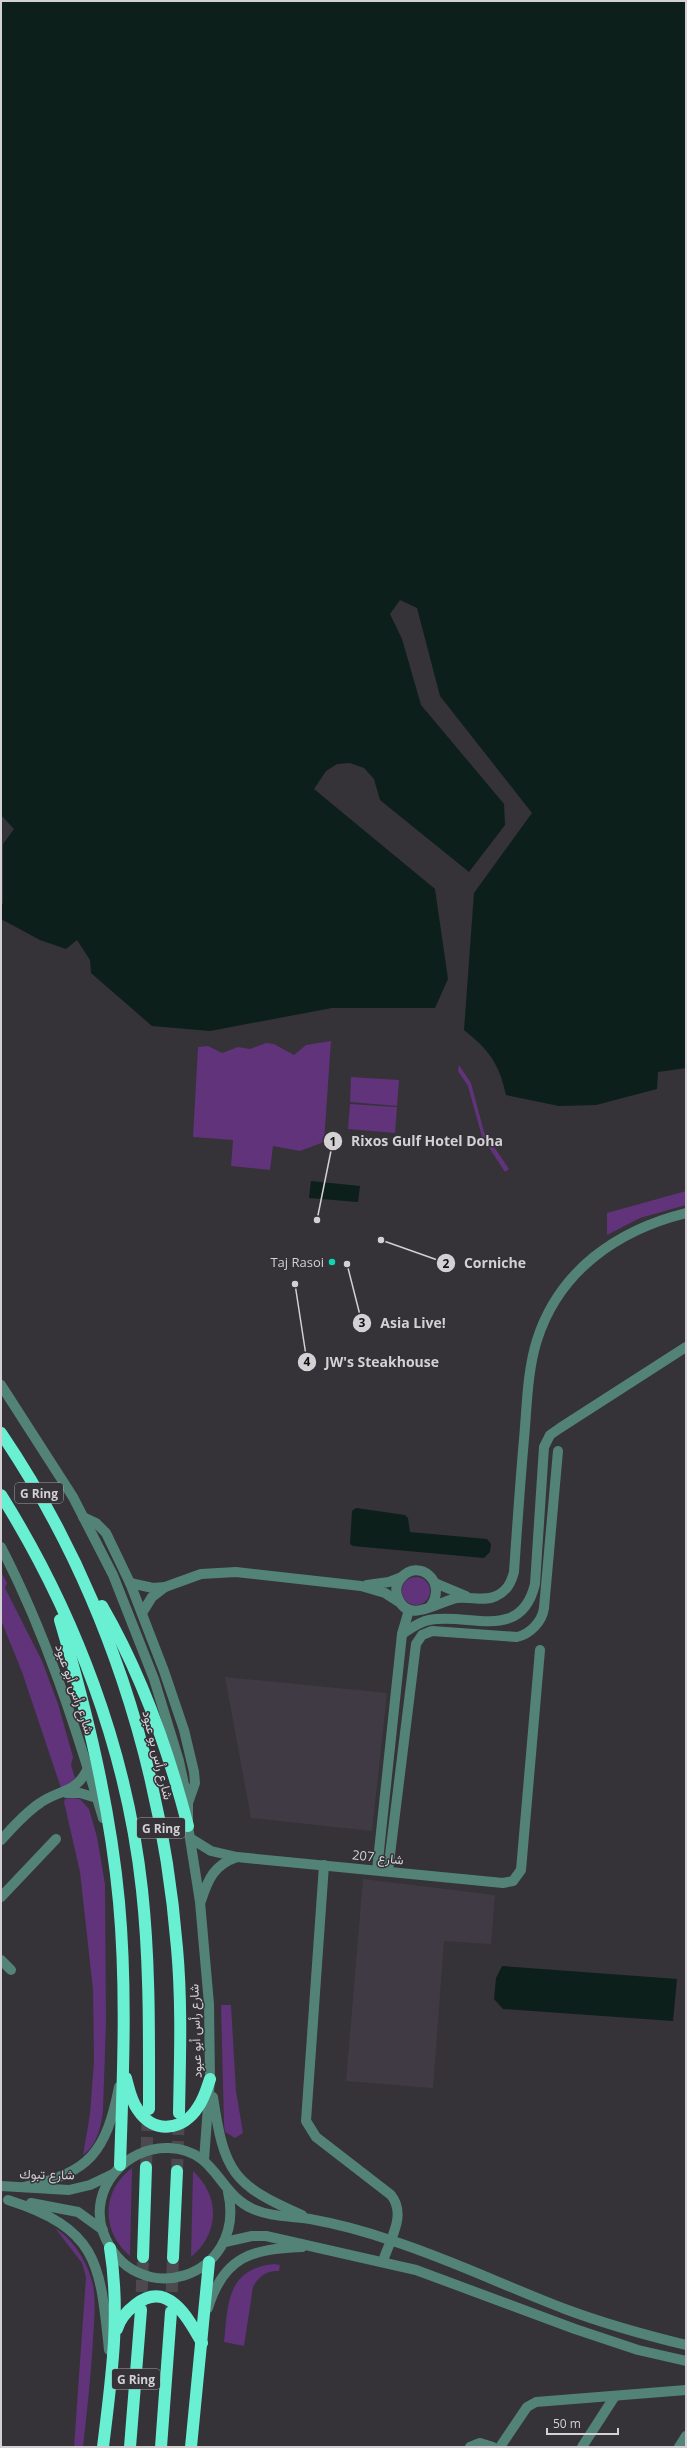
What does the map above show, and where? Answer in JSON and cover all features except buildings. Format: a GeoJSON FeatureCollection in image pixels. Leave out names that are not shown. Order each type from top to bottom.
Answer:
{"type":"FeatureCollection","features":[{"type":"Feature","properties":{"kind":"highway","name":"شارع رأس بو عبود"},"geometry":{"type":"LineString","coordinates":[[1,1433],[44,1501],[73,1556],[108,1635],[123,1679],[146,1762],[162,1836],[177,1950],[180,2030],[179,2113]]}},
{"type":"Feature","properties":{"kind":"highway","name":"G Ring"},"geometry":{"type":"LineString","coordinates":[[1,1495],[48,1581],[88,1670],[105,1718],[122,1776],[132,1824],[142,1890],[149,1992],[149,2109]]}},
{"type":"Feature","properties":{"kind":"highway"},"geometry":{"type":"LineString","coordinates":[[73,1556],[116,1630],[156,1721],[171,1764],[189,1832]]}},
{"type":"Feature","properties":{"kind":"highway"},"geometry":{"type":"LineString","coordinates":[[48,1581],[74,1667],[105,1800],[111,1844],[122,1942],[123,2068],[116,2170]]}},
{"type":"Feature","properties":{"kind":"highway"},"geometry":{"type":"LineString","coordinates":[[123,2068],[134,2104],[138,2112],[151,2123],[166,2128],[177,2126],[189,2119],[200,2106],[210,2079]]}},
{"type":"Feature","properties":{"kind":"highway"},"geometry":{"type":"LineString","coordinates":[[143,2257],[146,2168]]}},
{"type":"Feature","properties":{"kind":"highway"},"geometry":{"type":"LineString","coordinates":[[173,2258],[177,2171]]}},
{"type":"Feature","properties":{"kind":"highway"},"geometry":{"type":"LineString","coordinates":[[103,2447],[115,2339],[115,2278],[110,2248]]}},
{"type":"Feature","properties":{"kind":"highway"},"geometry":{"type":"LineString","coordinates":[[191,2447],[209,2262]]}},
{"type":"Feature","properties":{"kind":"highway"},"geometry":{"type":"LineString","coordinates":[[115,2339],[123,2316],[142,2299],[154,2297],[167,2299],[177,2305],[185,2313],[202,2343]]}},
{"type":"Feature","properties":{"kind":"highway","name":"G Ring"},"geometry":{"type":"LineString","coordinates":[[130,2447],[141,2310]]}},
{"type":"Feature","properties":{"kind":"highway","name":"G Ring"},"geometry":{"type":"LineString","coordinates":[[161,2447],[171,2312]]}},
{"type":"Feature","properties":{"kind":"street"},"geometry":{"type":"LineString","coordinates":[[412,1611],[430,1607],[449,1600],[468,1597],[488,1599],[505,1590],[511,1582],[514,1572],[528,1392],[537,1341],[548,1312],[578,1270],[595,1255],[637,1229],[686,1213]]}},
{"type":"Feature","properties":{"kind":"street"},"geometry":{"type":"LineString","coordinates":[[402,1634],[416,1625],[436,1619],[500,1621],[513,1617],[524,1608],[531,1597],[535,1584],[544,1446],[548,1438],[560,1428],[686,1347]]}},
{"type":"Feature","properties":{"kind":"street","name":"شارع رأس أبو عبود"},"geometry":{"type":"LineString","coordinates":[[1,1385],[53,1465],[113,1575],[138,1634],[168,1721],[188,1803],[189,1832],[200,1902],[209,2004],[210,2079],[204,2160]]}},
{"type":"Feature","properties":{"kind":"street"},"geometry":{"type":"LineString","coordinates":[[388,1871],[416,1644],[422,1635],[432,1631],[511,1638],[526,1634],[544,1613],[558,1451]]}},
{"type":"Feature","properties":{"kind":"street","name":"شارع رأس أبو عبود"},"geometry":{"type":"LineString","coordinates":[[83,1518],[96,1523],[106,1533],[130,1583],[164,1671],[189,1751],[195,1783],[188,1803]]}},
{"type":"Feature","properties":{"kind":"street","name":"شارع رأس أبو عبود"},"geometry":{"type":"LineString","coordinates":[[2,1553],[45,1644],[63,1689],[111,1844]]}},
{"type":"Feature","properties":{"kind":"street"},"geometry":{"type":"LineString","coordinates":[[361,1586],[382,1584],[402,1577],[407,1573],[420,1571],[426,1573],[435,1583],[468,1597]]}},
{"type":"Feature","properties":{"kind":"street"},"geometry":{"type":"LineString","coordinates":[[130,1583],[146,1588],[165,1586],[201,1574],[224,1572],[361,1586],[385,1593],[412,1611],[416,1625]]}},
{"type":"Feature","properties":{"kind":"street"},"geometry":{"type":"LineString","coordinates":[[399,1602],[396,1589],[402,1577]]}},
{"type":"Feature","properties":{"kind":"street"},"geometry":{"type":"LineString","coordinates":[[430,1607],[435,1600],[437,1592],[435,1583]]}},
{"type":"Feature","properties":{"kind":"street"},"geometry":{"type":"LineString","coordinates":[[142,1613],[152,1597],[165,1586]]}},
{"type":"Feature","properties":{"kind":"street"},"geometry":{"type":"LineString","coordinates":[[377,1870],[402,1634],[412,1611]]}},
{"type":"Feature","properties":{"kind":"street","name":"شارع 207"},"geometry":{"type":"LineString","coordinates":[[237,1857],[504,1883],[516,1879],[521,1870],[540,1650]]}},
{"type":"Feature","properties":{"kind":"street"},"geometry":{"type":"LineString","coordinates":[[1,1840],[41,1802],[79,1784],[88,1768]]}},
{"type":"Feature","properties":{"kind":"street"},"geometry":{"type":"LineString","coordinates":[[60,1794],[80,1793],[97,1798]]}},
{"type":"Feature","properties":{"kind":"street"},"geometry":{"type":"LineString","coordinates":[[189,1832],[211,1851],[237,1857]]}},
{"type":"Feature","properties":{"kind":"street"},"geometry":{"type":"LineString","coordinates":[[1,1897],[56,1839]]}},
{"type":"Feature","properties":{"kind":"street"},"geometry":{"type":"LineString","coordinates":[[200,1902],[215,1870],[220,1864],[237,1857]]}},
{"type":"Feature","properties":{"kind":"street"},"geometry":{"type":"LineString","coordinates":[[324,1865],[306,2121],[316,2137],[391,2195],[398,2204],[398,2221],[383,2261]]}},
{"type":"Feature","properties":{"kind":"street"},"geometry":{"type":"LineString","coordinates":[[1,1960],[11,1970]]}},
{"type":"Feature","properties":{"kind":"street"},"geometry":{"type":"LineString","coordinates":[[24,2187],[65,2175],[89,2159],[105,2138],[110,2124],[123,2068]]}},
{"type":"Feature","properties":{"kind":"street"},"geometry":{"type":"LineString","coordinates":[[210,2079],[220,2138],[232,2167],[243,2182],[254,2192],[268,2201],[311,2219],[390,2240],[450,2260],[605,2323],[686,2346]]}},
{"type":"Feature","properties":{"kind":"street"},"geometry":{"type":"LineString","coordinates":[[228,2192],[231,2217],[225,2242],[209,2262],[194,2273],[176,2278],[157,2278],[139,2273],[123,2263],[110,2248],[103,2230],[101,2201],[105,2187],[116,2170],[135,2155],[152,2149],[164,2148],[188,2151],[204,2160],[217,2173],[228,2192],[241,2203],[255,2210],[275,2216],[311,2219]]}},
{"type":"Feature","properties":{"kind":"street","name":"شارع تبوك"},"geometry":{"type":"LineString","coordinates":[[1,2186],[69,2190],[90,2185],[116,2170]]}},
{"type":"Feature","properties":{"kind":"street"},"geometry":{"type":"LineString","coordinates":[[5,2200],[68,2209],[78,2212],[103,2230]]}},
{"type":"Feature","properties":{"kind":"street"},"geometry":{"type":"LineString","coordinates":[[5,2200],[33,2208],[62,2222],[85,2246],[100,2280],[112,2373]]}},
{"type":"Feature","properties":{"kind":"street"},"geometry":{"type":"LineString","coordinates":[[225,2242],[245,2237],[266,2236],[383,2261],[441,2278],[575,2329],[638,2350],[686,2361]]}},
{"type":"Feature","properties":{"kind":"street"},"geometry":{"type":"LineString","coordinates":[[204,2319],[217,2284],[234,2263],[244,2257],[267,2249],[314,2247]]}},
{"type":"Feature","properties":{"kind":"street"},"geometry":{"type":"LineString","coordinates":[[500,2447],[527,2407],[536,2402],[686,2390]]}},
{"type":"Feature","properties":{"kind":"street"},"geometry":{"type":"LineString","coordinates":[[582,2447],[615,2396]]}},
{"type":"Feature","properties":{"kind":"street"},"geometry":{"type":"LineString","coordinates":[[679,2447],[686,2436]]}},
{"type":"Feature","properties":{"kind":"street"},"geometry":{"type":"LineString","coordinates":[[470,2447],[480,2443],[493,2447]]}},
{"type":"Feature","properties":{"kind":"shaded area"},"geometry":{"type":"Polygon","coordinates":[[[1,1],[686,1],[686,1068],[658,1072],[657,1089],[596,1105],[559,1106],[506,1095],[500,1074],[492,1058],[480,1044],[464,1030],[474,893],[532,813],[440,696],[417,608],[400,600],[390,614],[402,639],[421,705],[504,804],[505,825],[469,872],[380,800],[374,779],[364,768],[350,763],[337,764],[326,771],[314,789],[435,889],[448,979],[435,1008],[332,1008],[210,1031],[152,1026],[91,973],[90,960],[77,940],[66,949],[40,940],[1,919],[1,905],[3,903],[3,844],[14,829],[1,815],[1,1]]]}},
{"type":"Feature","properties":{"kind":"shaded area"},"geometry":{"type":"Polygon","coordinates":[[[331,1041],[324,1142],[300,1151],[273,1146],[270,1170],[231,1166],[233,1140],[193,1137],[198,1047],[208,1046],[222,1053],[238,1047],[250,1049],[266,1043],[274,1044],[294,1055],[306,1045],[331,1041]]]}},
{"type":"Feature","properties":{"kind":"shaded area"},"geometry":{"type":"Polygon","coordinates":[[[459,1065],[471,1083],[484,1132],[509,1169],[505,1172],[482,1137],[468,1086],[458,1071],[459,1065]]]}},
{"type":"Feature","properties":{"kind":"shaded area"},"geometry":{"type":"Polygon","coordinates":[[[351,1077],[399,1080],[397,1106],[350,1102],[351,1077]]]}},
{"type":"Feature","properties":{"kind":"shaded area"},"geometry":{"type":"Polygon","coordinates":[[[350,1104],[397,1107],[395,1133],[348,1129],[350,1104]]]}},
{"type":"Feature","properties":{"kind":"shaded area"},"geometry":{"type":"Polygon","coordinates":[[[311,1181],[360,1186],[358,1202],[309,1198],[311,1181]]]}},
{"type":"Feature","properties":{"kind":"shaded area"},"geometry":{"type":"Polygon","coordinates":[[[686,1191],[686,1205],[640,1218],[607,1235],[607,1213],[686,1191]]]}},
{"type":"Feature","properties":{"kind":"shaded area"},"geometry":{"type":"Polygon","coordinates":[[[356,1508],[405,1515],[408,1518],[410,1532],[487,1539],[491,1544],[490,1552],[484,1558],[353,1546],[350,1544],[352,1511],[356,1508]]]}},
{"type":"Feature","properties":{"kind":"shaded area"},"geometry":{"type":"Polygon","coordinates":[[[1,1572],[7,1583],[5,1588],[42,1661],[58,1704],[73,1757],[71,1765],[75,1778],[72,1782],[61,1788],[22,1672],[1,1620],[1,1572]]]}},
{"type":"Feature","properties":{"kind":"shaded area"},"geometry":{"type":"Polygon","coordinates":[[[416,1577],[426,1581],[430,1591],[426,1601],[416,1605],[406,1601],[402,1591],[406,1581],[416,1577]]]}},
{"type":"Feature","properties":{"kind":"shaded area"},"geometry":{"type":"Polygon","coordinates":[[[225,1677],[387,1693],[372,1831],[251,1818],[225,1677]]]}},
{"type":"Feature","properties":{"kind":"shaded area"},"geometry":{"type":"Polygon","coordinates":[[[65,1799],[80,1799],[89,1809],[97,1837],[105,1884],[106,2022],[103,2111],[98,2135],[92,2146],[83,2155],[90,2114],[94,2061],[93,1990],[80,1872],[64,1802],[65,1799]]]}},
{"type":"Feature","properties":{"kind":"shaded area"},"geometry":{"type":"Polygon","coordinates":[[[363,1879],[495,1895],[491,1944],[444,1941],[433,2088],[346,2081],[363,1879]]]}},
{"type":"Feature","properties":{"kind":"shaded area"},"geometry":{"type":"Polygon","coordinates":[[[502,1966],[677,1979],[673,2021],[503,2009],[494,1999],[496,1978],[502,1966]]]}},
{"type":"Feature","properties":{"kind":"shaded area"},"geometry":{"type":"Polygon","coordinates":[[[221,2005],[231,2005],[236,2091],[243,2133],[235,2138],[225,2132],[224,2124],[221,2005]]]}},
{"type":"Feature","properties":{"kind":"shaded area"},"geometry":{"type":"Polygon","coordinates":[[[132,2168],[130,2256],[120,2246],[114,2235],[108,2212],[110,2200],[115,2188],[122,2177],[132,2168]]]}},
{"type":"Feature","properties":{"kind":"shaded area"},"geometry":{"type":"Polygon","coordinates":[[[193,2171],[202,2181],[208,2192],[212,2204],[213,2215],[207,2238],[191,2257],[193,2171]]]}},
{"type":"Feature","properties":{"kind":"shaded area"},"geometry":{"type":"Polygon","coordinates":[[[55,2228],[68,2239],[84,2260],[91,2277],[94,2292],[92,2353],[83,2447],[74,2447],[86,2277],[82,2263],[55,2228]]]}},
{"type":"Feature","properties":{"kind":"shaded area"},"geometry":{"type":"Polygon","coordinates":[[[274,2264],[280,2265],[279,2271],[263,2275],[257,2280],[253,2287],[244,2346],[224,2342],[229,2302],[232,2291],[238,2281],[246,2273],[258,2267],[274,2264]]]}},
{"type":"Feature","properties":{"kind":"tunnel"},"geometry":{"type":"LineString","coordinates":[[146,2167],[148,2112]]}},
{"type":"Feature","properties":{"kind":"tunnel"},"geometry":{"type":"LineString","coordinates":[[177,2171],[179,2114]]}},
{"type":"Feature","properties":{"kind":"tunnel"},"geometry":{"type":"LineString","coordinates":[[141,2310],[143,2257]]}},
{"type":"Feature","properties":{"kind":"tunnel"},"geometry":{"type":"LineString","coordinates":[[171,2310],[173,2258]]}},
{"type":"Feature","properties":{"kind":"place","name":"Rixos Gulf Hotel Doha"},"geometry":{"type":"Point","coordinates":[317,1220]}},
{"type":"Feature","properties":{"kind":"place","name":"Corniche"},"geometry":{"type":"Point","coordinates":[381,1240]}},
{"type":"Feature","properties":{"kind":"place","name":"Taj Rasoi"},"geometry":{"type":"Point","coordinates":[332,1262]}},
{"type":"Feature","properties":{"kind":"place","name":"Asia Live!"},"geometry":{"type":"Point","coordinates":[347,1264]}},
{"type":"Feature","properties":{"kind":"place","name":"JW's Steakhouse"},"geometry":{"type":"Point","coordinates":[295,1284]}}]}
